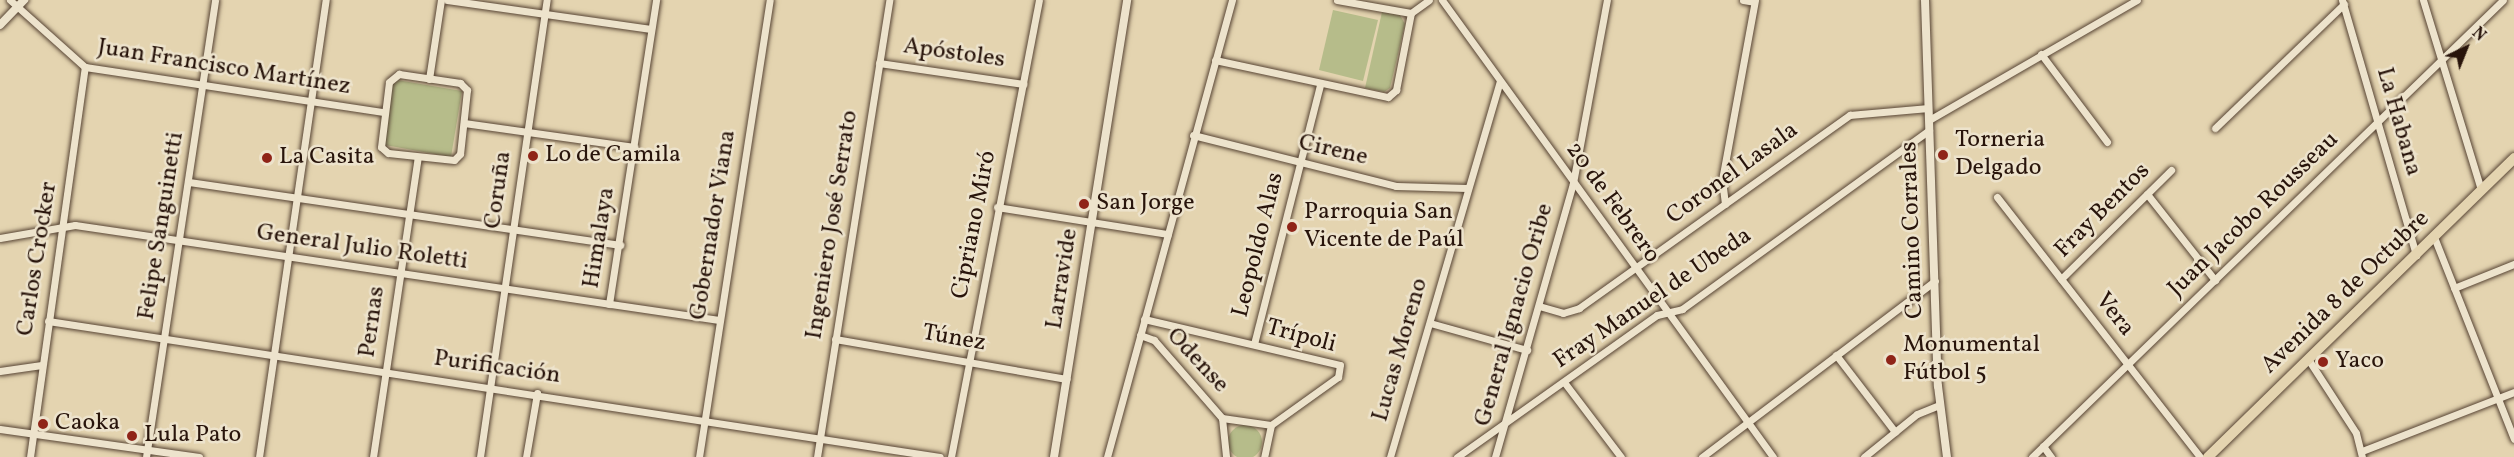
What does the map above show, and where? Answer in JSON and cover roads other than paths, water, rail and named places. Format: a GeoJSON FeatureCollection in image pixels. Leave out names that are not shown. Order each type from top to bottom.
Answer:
{"type":"FeatureCollection","features":[{"type":"Feature","properties":{"kind":"main road","name":"Avenida 8 de Octubre"},"geometry":{"type":"LineString","coordinates":[[2208,457],[2514,158]]}},
{"type":"Feature","properties":{"kind":"street","name":"Juan Francisco Martínez"},"geometry":{"type":"LineString","coordinates":[[10,0],[21,3],[85,67],[384,112]]}},
{"type":"Feature","properties":{"kind":"street","name":"Felipe Sanguinetti"},"geometry":{"type":"LineString","coordinates":[[146,457],[215,0]]}},
{"type":"Feature","properties":{"kind":"street"},"geometry":{"type":"LineString","coordinates":[[259,457],[326,0]]}},
{"type":"Feature","properties":{"kind":"street"},"geometry":{"type":"LineString","coordinates":[[429,79],[441,0]]}},
{"type":"Feature","properties":{"kind":"street"},"geometry":{"type":"LineString","coordinates":[[447,0],[651,29]]}},
{"type":"Feature","properties":{"kind":"street","name":"Coruña"},"geometry":{"type":"LineString","coordinates":[[480,457],[547,0]]}},
{"type":"Feature","properties":{"kind":"street","name":"Himalaya"},"geometry":{"type":"LineString","coordinates":[[609,304],[620,245],[656,0]]}},
{"type":"Feature","properties":{"kind":"street","name":"Gobernador Viana"},"geometry":{"type":"LineString","coordinates":[[699,457],[770,0]]}},
{"type":"Feature","properties":{"kind":"street","name":"Ingeniero José Serrato"},"geometry":{"type":"LineString","coordinates":[[817,457],[889,0]]}},
{"type":"Feature","properties":{"kind":"street","name":"Cipriano Miró"},"geometry":{"type":"LineString","coordinates":[[951,457],[997,207],[1039,0]]}},
{"type":"Feature","properties":{"kind":"street","name":"Larravide"},"geometry":{"type":"LineString","coordinates":[[1054,457],[1127,0]]}},
{"type":"Feature","properties":{"kind":"street"},"geometry":{"type":"LineString","coordinates":[[1107,457],[1193,135],[1232,0]]}},
{"type":"Feature","properties":{"kind":"street"},"geometry":{"type":"LineString","coordinates":[[1337,0],[1411,13]]}},
{"type":"Feature","properties":{"kind":"street"},"geometry":{"type":"LineString","coordinates":[[1215,60],[1320,85],[1393,95],[1411,13],[1429,0]]}},
{"type":"Feature","properties":{"kind":"street","name":"20 de Febrero"},"geometry":{"type":"LineString","coordinates":[[1442,0],[1773,457]]}},
{"type":"Feature","properties":{"kind":"street","name":"General Ignacio Oribe"},"geometry":{"type":"LineString","coordinates":[[1495,457],[1573,183],[1607,0]]}},
{"type":"Feature","properties":{"kind":"street"},"geometry":{"type":"LineString","coordinates":[[1725,204],[1722,180],[1755,1],[1743,0]]}},
{"type":"Feature","properties":{"kind":"street","name":"Camino Corrales"},"geometry":{"type":"LineString","coordinates":[[1925,0],[1939,405],[1947,457]]}},
{"type":"Feature","properties":{"kind":"street"},"geometry":{"type":"LineString","coordinates":[[1929,120],[2137,0]]}},
{"type":"Feature","properties":{"kind":"street"},"geometry":{"type":"LineString","coordinates":[[2423,0],[2481,190]]}},
{"type":"Feature","properties":{"kind":"street","name":"Juan Jacobo Rousseau"},"geometry":{"type":"LineString","coordinates":[[2032,457],[2503,0]]}},
{"type":"Feature","properties":{"kind":"street"},"geometry":{"type":"LineString","coordinates":[[2215,128],[2343,2]]}},
{"type":"Feature","properties":{"kind":"street","name":"La Habana"},"geometry":{"type":"LineString","coordinates":[[2343,2],[2416,255]]}},
{"type":"Feature","properties":{"kind":"street"},"geometry":{"type":"LineString","coordinates":[[0,25],[21,3]]}},
{"type":"Feature","properties":{"kind":"street"},"geometry":{"type":"LineString","coordinates":[[2041,54],[2107,142]]}},
{"type":"Feature","properties":{"kind":"street","name":"Apóstoles"},"geometry":{"type":"LineString","coordinates":[[879,63],[1023,84]]}},
{"type":"Feature","properties":{"kind":"street","name":"Carlos Crocker"},"geometry":{"type":"LineString","coordinates":[[30,457],[62,228],[87,79],[85,67]]}},
{"type":"Feature","properties":{"kind":"street"},"geometry":{"type":"LineString","coordinates":[[392,77],[429,79],[465,87],[468,94],[464,123],[454,160],[418,157],[384,150],[380,143],[392,77]]}},
{"type":"Feature","properties":{"kind":"street","name":"Lucas Moreno"},"geometry":{"type":"LineString","coordinates":[[1390,457],[1467,188],[1500,82]]}},
{"type":"Feature","properties":{"kind":"street","name":"Leopoldo Alas"},"geometry":{"type":"LineString","coordinates":[[1254,344],[1320,85]]}},
{"type":"Feature","properties":{"kind":"street","name":"Coronel Lasala"},"geometry":{"type":"LineString","coordinates":[[1539,306],[1572,311],[1635,269],[1854,112],[1928,108]]}},
{"type":"Feature","properties":{"kind":"street"},"geometry":{"type":"LineString","coordinates":[[464,123],[634,147]]}},
{"type":"Feature","properties":{"kind":"street","name":"Fray Manuel de Ubeda"},"geometry":{"type":"LineString","coordinates":[[1458,457],[1667,311],[1682,309],[1929,130]]}},
{"type":"Feature","properties":{"kind":"street","name":"Cirene"},"geometry":{"type":"LineString","coordinates":[[1193,135],[1299,164],[1396,186],[1467,188]]}},
{"type":"Feature","properties":{"kind":"street","name":"Pernas"},"geometry":{"type":"LineString","coordinates":[[373,457],[418,157]]}},
{"type":"Feature","properties":{"kind":"street","name":"Fray Bentos"},"geometry":{"type":"LineString","coordinates":[[2061,279],[2171,170]]}},
{"type":"Feature","properties":{"kind":"street"},"geometry":{"type":"LineString","coordinates":[[189,182],[408,216],[620,245]]}},
{"type":"Feature","properties":{"kind":"street"},"geometry":{"type":"LineString","coordinates":[[2147,194],[2215,280]]}},
{"type":"Feature","properties":{"kind":"street","name":"Vera"},"geometry":{"type":"LineString","coordinates":[[1997,197],[2200,457]]}},
{"type":"Feature","properties":{"kind":"street"},"geometry":{"type":"LineString","coordinates":[[997,207],[1092,224],[1168,234]]}},
{"type":"Feature","properties":{"kind":"street","name":"General Julio Roletti"},"geometry":{"type":"LineString","coordinates":[[0,238],[75,225],[719,320]]}},
{"type":"Feature","properties":{"kind":"street"},"geometry":{"type":"LineString","coordinates":[[2434,237],[2514,440]]}},
{"type":"Feature","properties":{"kind":"street"},"geometry":{"type":"LineString","coordinates":[[2454,288],[2514,264]]}},
{"type":"Feature","properties":{"kind":"street"},"geometry":{"type":"LineString","coordinates":[[1702,457],[1935,281]]}},
{"type":"Feature","properties":{"kind":"street","name":"Trípoli"},"geometry":{"type":"LineString","coordinates":[[1144,319],[1334,362],[1342,370],[1271,424]]}},
{"type":"Feature","properties":{"kind":"street","name":"Purificación"},"geometry":{"type":"LineString","coordinates":[[48,321],[165,336],[940,457]]}},
{"type":"Feature","properties":{"kind":"street"},"geometry":{"type":"LineString","coordinates":[[1430,323],[1527,350]]}},
{"type":"Feature","properties":{"kind":"street","name":"Odense"},"geometry":{"type":"LineString","coordinates":[[1140,335],[1154,340],[1222,418],[1226,457]]}},
{"type":"Feature","properties":{"kind":"street","name":"Túnez"},"geometry":{"type":"LineString","coordinates":[[835,339],[1067,379]]}},
{"type":"Feature","properties":{"kind":"street"},"geometry":{"type":"LineString","coordinates":[[1836,355],[1895,432]]}},
{"type":"Feature","properties":{"kind":"street"},"geometry":{"type":"LineString","coordinates":[[2307,359],[2356,433],[2362,454],[2514,392]]}},
{"type":"Feature","properties":{"kind":"street"},"geometry":{"type":"LineString","coordinates":[[0,371],[42,365]]}},
{"type":"Feature","properties":{"kind":"street"},"geometry":{"type":"LineString","coordinates":[[1564,382],[1621,457]]}},
{"type":"Feature","properties":{"kind":"street"},"geometry":{"type":"LineString","coordinates":[[526,457],[537,393]]}},
{"type":"Feature","properties":{"kind":"street"},"geometry":{"type":"LineString","coordinates":[[1864,457],[1923,411],[1939,405]]}},
{"type":"Feature","properties":{"kind":"street","name":"Odense"},"geometry":{"type":"LineString","coordinates":[[1222,418],[1271,424]]}},
{"type":"Feature","properties":{"kind":"street"},"geometry":{"type":"LineString","coordinates":[[1264,457],[1271,424]]}},
{"type":"Feature","properties":{"kind":"street"},"geometry":{"type":"LineString","coordinates":[[0,429],[199,457]]}},
{"type":"Feature","properties":{"kind":"street"},"geometry":{"type":"LineString","coordinates":[[2043,446],[2051,457]]}},
{"type":"Feature","properties":{"kind":"place","name":"Torneria Delgado"},"geometry":{"type":"Point","coordinates":[1943,155]}},
{"type":"Feature","properties":{"kind":"place","name":"Lo de Camila"},"geometry":{"type":"Point","coordinates":[533,156]}},
{"type":"Feature","properties":{"kind":"place","name":"La Casita"},"geometry":{"type":"Point","coordinates":[267,158]}},
{"type":"Feature","properties":{"kind":"place","name":"San Jorge"},"geometry":{"type":"Point","coordinates":[1084,204]}},
{"type":"Feature","properties":{"kind":"place","name":"Parroquia San Vicente de Paúl"},"geometry":{"type":"Point","coordinates":[1292,227]}},
{"type":"Feature","properties":{"kind":"place","name":"Monumental Fútbol 5"},"geometry":{"type":"Point","coordinates":[1891,360]}},
{"type":"Feature","properties":{"kind":"place","name":"Yaco"},"geometry":{"type":"Point","coordinates":[2323,362]}},
{"type":"Feature","properties":{"kind":"place","name":"Caoka"},"geometry":{"type":"Point","coordinates":[43,424]}},
{"type":"Feature","properties":{"kind":"place","name":"Lula Pato"},"geometry":{"type":"Point","coordinates":[132,436]}}]}
